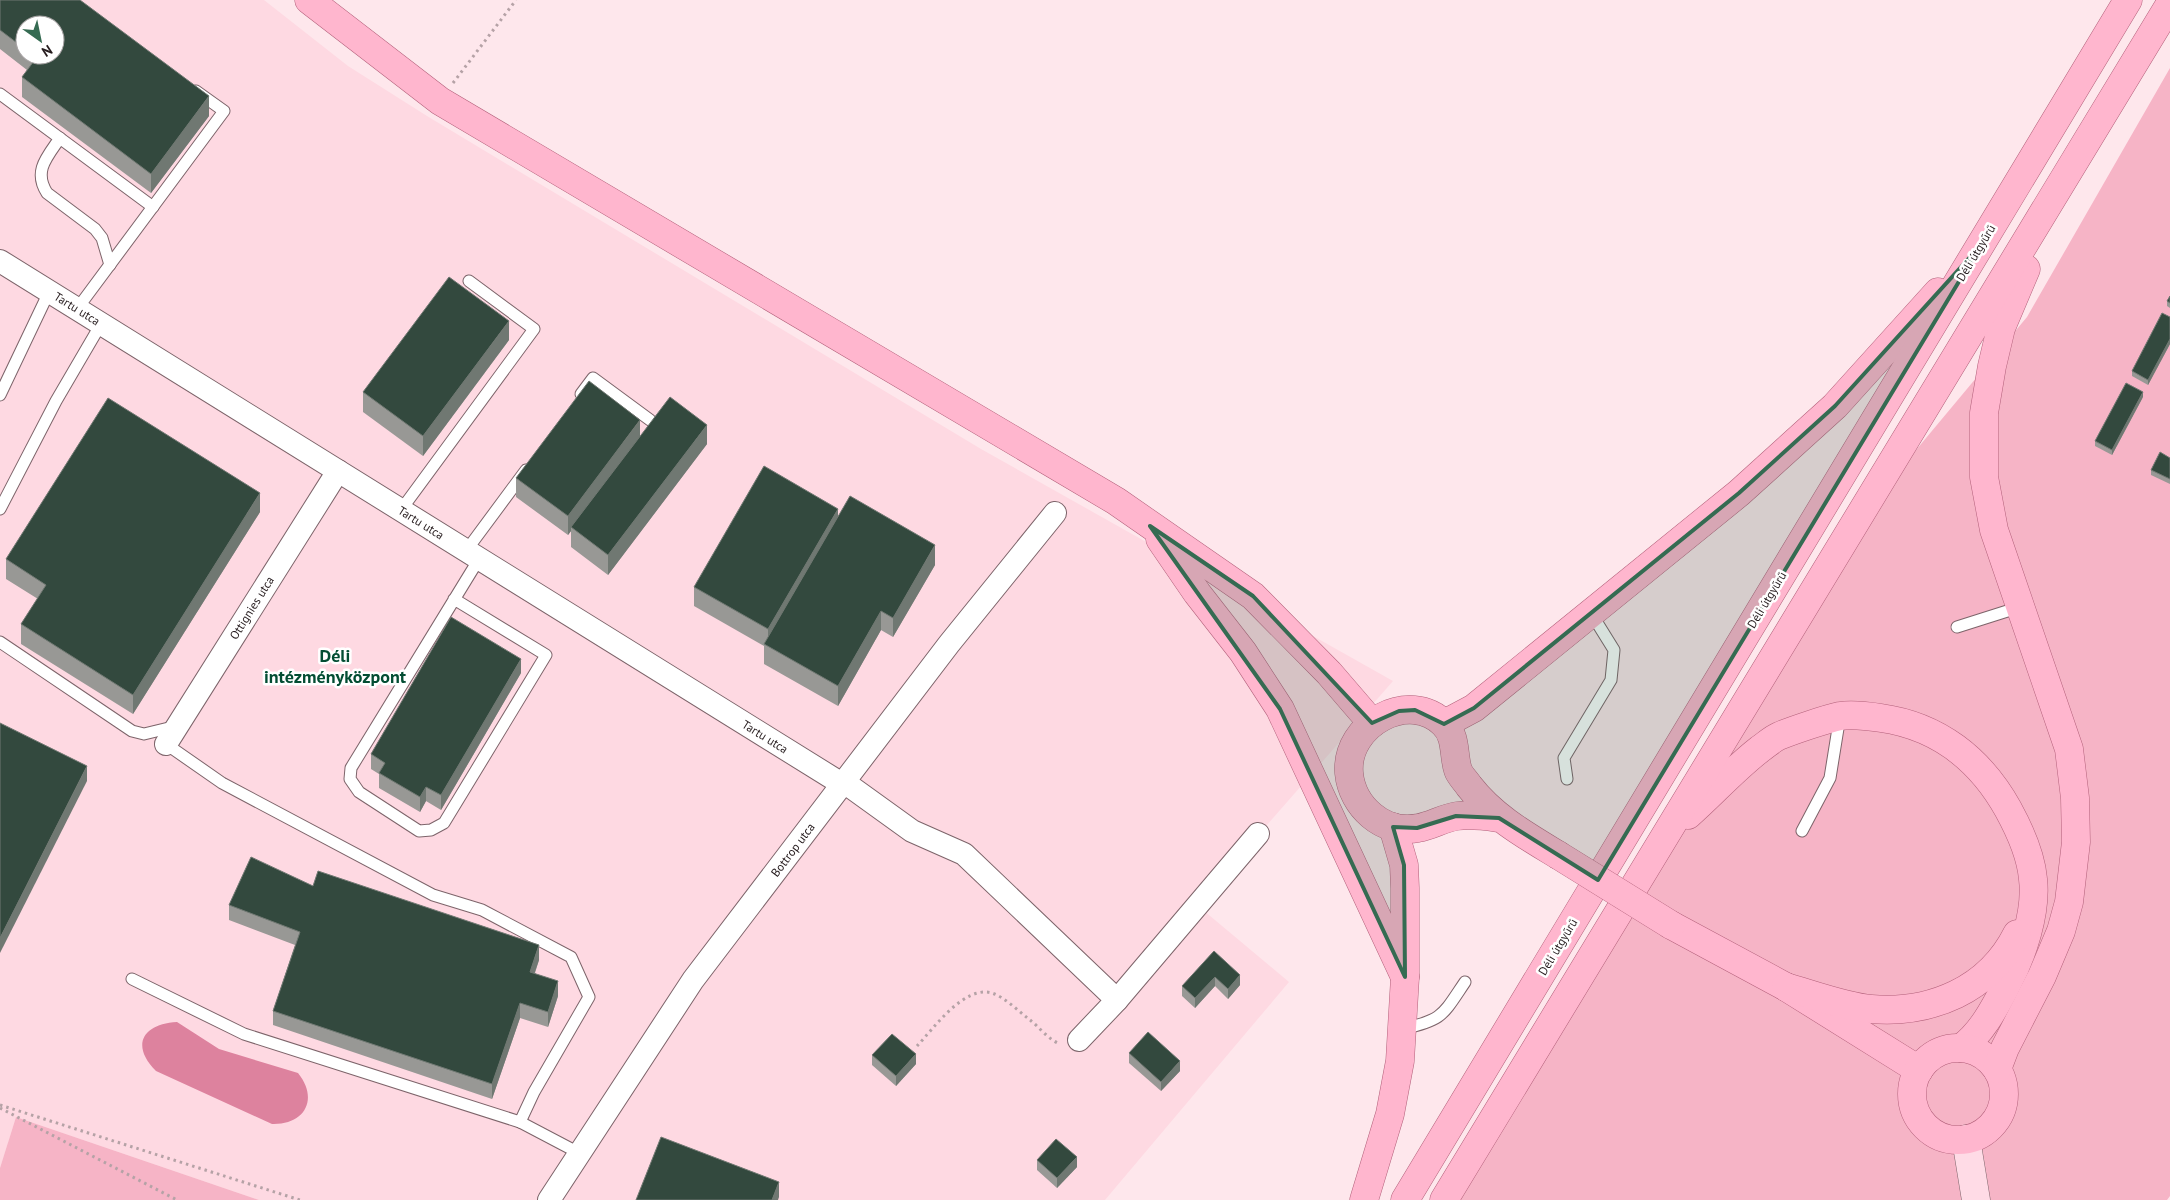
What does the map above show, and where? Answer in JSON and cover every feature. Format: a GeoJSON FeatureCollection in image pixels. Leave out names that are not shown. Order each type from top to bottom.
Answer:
{"type":"FeatureCollection","features":[{"type":"Feature","properties":{"kind":"main road"},"geometry":{"type":"LineString","coordinates":[[309,0],[440,101],[543,164],[936,393],[1116,501],[1253,596],[1329,674],[1372,723]]}},
{"type":"Feature","properties":{"kind":"main road","name":"Déli útgyűrű"},"geometry":{"type":"LineString","coordinates":[[1405,1200],[2128,0]]}},
{"type":"Feature","properties":{"kind":"main road"},"geometry":{"type":"LineString","coordinates":[[1444,1200],[2170,4]]}},
{"type":"Feature","properties":{"kind":"main road"},"geometry":{"type":"LineString","coordinates":[[1997,1069],[2005,1048],[2042,976],[2061,931],[2070,893],[2076,842],[2075,798],[2069,750],[1994,530],[1984,477],[1984,413],[2001,328],[2052,200]]}},
{"type":"Feature","properties":{"kind":"main road"},"geometry":{"type":"LineString","coordinates":[[1444,724],[1474,708],[1738,493],[1835,406],[1981,245]]}},
{"type":"Feature","properties":{"kind":"main road"},"geometry":{"type":"LineString","coordinates":[[1150,526],[1197,593],[1243,652],[1280,709],[1405,977]]}},
{"type":"Feature","properties":{"kind":"main road"},"geometry":{"type":"LineString","coordinates":[[1499,818],[1465,815],[1437,821],[1417,828],[1393,827],[1381,822],[1358,802],[1350,786],[1351,752],[1357,737],[1372,723],[1385,715],[1399,711],[1416,710],[1444,724],[1452,736],[1458,771],[1483,803],[1499,818],[1672,924],[1786,987],[1919,1070]]}},
{"type":"Feature","properties":{"kind":"main road"},"geometry":{"type":"LineString","coordinates":[[1652,858],[1683,820],[1714,792],[1734,769],[1778,737],[1840,716],[1865,716],[1900,720],[1935,733],[1956,748],[1982,773],[2000,795],[2015,822],[2024,845],[2033,880],[2032,906],[2025,942],[2015,969],[1975,1036],[1961,1048]]}},
{"type":"Feature","properties":{"kind":"main road"},"geometry":{"type":"LineString","coordinates":[[1364,1200],[1390,1114],[1400,1061],[1405,977],[1404,865],[1393,827]]}},
{"type":"Feature","properties":{"kind":"main road"},"geometry":{"type":"LineString","coordinates":[[1786,987],[1869,1009],[1909,1010],[1940,1003],[1965,992],[1986,975],[2016,938],[2032,906]]}},
{"type":"Feature","properties":{"kind":"main road"},"geometry":{"type":"LineString","coordinates":[[1961,1048],[1975,1051],[1987,1058],[1997,1069],[2003,1081],[2003,1106],[1989,1128],[1978,1136],[1966,1139],[1941,1136],[1929,1130],[1920,1120],[1914,1108],[1912,1095],[1914,1082],[1919,1070],[1937,1053],[1961,1048]]}},
{"type":"Feature","properties":{"kind":"street","name":"Tartu utca"},"geometry":{"type":"LineString","coordinates":[[0,261],[843,783],[912,831],[964,854],[1117,1000]]}},
{"type":"Feature","properties":{"kind":"street","name":"Ottignies utca"},"geometry":{"type":"LineString","coordinates":[[166,744],[338,471]]}},
{"type":"Feature","properties":{"kind":"street","name":"Bottrop utca"},"geometry":{"type":"LineString","coordinates":[[550,1200],[579,1152],[693,980],[949,644],[1055,513]]}},
{"type":"Feature","properties":{"kind":"street"},"geometry":{"type":"LineString","coordinates":[[1079,1040],[1117,1000],[1258,834]]}},
{"type":"Feature","properties":{"kind":"street"},"geometry":{"type":"LineString","coordinates":[[1966,1139],[1976,1200]]}},
{"type":"Feature","properties":{"kind":"lane"},"geometry":{"type":"LineString","coordinates":[[77,309],[224,111],[184,82]]}},
{"type":"Feature","properties":{"kind":"lane"},"geometry":{"type":"LineString","coordinates":[[0,94],[153,206]]}},
{"type":"Feature","properties":{"kind":"lane"},"geometry":{"type":"LineString","coordinates":[[60,138],[41,166],[40,176],[42,185],[47,193],[95,229],[102,238],[110,265]]}},
{"type":"Feature","properties":{"kind":"lane"},"geometry":{"type":"LineString","coordinates":[[401,510],[534,328],[468,281]]}},
{"type":"Feature","properties":{"kind":"lane"},"geometry":{"type":"LineString","coordinates":[[0,395],[49,292]]}},
{"type":"Feature","properties":{"kind":"lane"},"geometry":{"type":"LineString","coordinates":[[0,509],[56,401],[101,324]]}},
{"type":"Feature","properties":{"kind":"lane"},"geometry":{"type":"LineString","coordinates":[[576,401],[593,378],[650,420]]}},
{"type":"Feature","properties":{"kind":"lane"},"geometry":{"type":"LineString","coordinates":[[454,599],[546,655],[444,823],[431,830],[419,831],[359,792],[350,779],[351,768],[454,599],[472,555],[531,462]]}},
{"type":"Feature","properties":{"kind":"lane"},"geometry":{"type":"LineString","coordinates":[[1958,627],[2020,608]]}},
{"type":"Feature","properties":{"kind":"lane"},"geometry":{"type":"LineString","coordinates":[[1567,779],[1564,758],[1611,680],[1614,650],[1590,614]]}},
{"type":"Feature","properties":{"kind":"lane"},"geometry":{"type":"LineString","coordinates":[[0,642],[132,730],[144,734],[178,725]]}},
{"type":"Feature","properties":{"kind":"lane"},"geometry":{"type":"LineString","coordinates":[[1802,831],[1830,778],[1840,716]]}},
{"type":"Feature","properties":{"kind":"lane"},"geometry":{"type":"LineString","coordinates":[[166,744],[222,783],[433,896],[482,910],[571,957],[589,997],[534,1092],[520,1122]]}},
{"type":"Feature","properties":{"kind":"lane"},"geometry":{"type":"LineString","coordinates":[[132,979],[244,1034],[520,1122],[579,1152]]}},
{"type":"Feature","properties":{"kind":"lane"},"geometry":{"type":"LineString","coordinates":[[1402,1028],[1430,1023],[1444,1013],[1465,982]]}},
{"type":"Feature","properties":{"kind":"path"},"geometry":{"type":"LineString","coordinates":[[440,101],[516,0]]}},
{"type":"Feature","properties":{"kind":"path"},"geometry":{"type":"LineString","coordinates":[[917,1046],[957,1004],[981,991],[994,994],[1007,1002],[1057,1044],[1066,1045],[1079,1040]]}},
{"type":"Feature","properties":{"kind":"path"},"geometry":{"type":"LineString","coordinates":[[0,1107],[178,1200]]}},
{"type":"Feature","properties":{"kind":"path"},"geometry":{"type":"LineString","coordinates":[[0,1107],[300,1200]]}},
{"type":"Feature","properties":{"kind":"highlighted area"},"geometry":{"type":"Polygon","coordinates":[[[1981,245],[1598,880],[1499,818],[1456,816],[1417,828],[1393,827],[1404,865],[1405,977],[1280,709],[1150,526],[1253,596],[1372,723],[1399,711],[1415,710],[1444,724],[1474,708],[1739,493],[1835,406],[1981,245]]]}},
{"type":"Feature","properties":{"kind":"shaded area"},"geometry":{"type":"Polygon","coordinates":[[[0,0],[264,0],[348,66],[427,116],[981,449],[1393,681],[1197,905],[1289,982],[1105,1200],[259,1200],[16,1117],[0,1168],[0,0]]]}},
{"type":"Feature","properties":{"kind":"shaded area"},"geometry":{"type":"Polygon","coordinates":[[[2170,68],[2170,1196],[2167,1200],[1431,1200],[1891,480],[2027,317],[2170,68]]]}},
{"type":"Feature","properties":{"kind":"shaded area"},"geometry":{"type":"Polygon","coordinates":[[[177,1022],[219,1049],[298,1073],[307,1092],[308,1101],[305,1109],[293,1120],[272,1124],[156,1071],[148,1062],[144,1053],[142,1045],[144,1038],[156,1027],[177,1022]]]}},
{"type":"Feature","properties":{"kind":"shaded area"},"geometry":{"type":"Polygon","coordinates":[[[16,1117],[259,1200],[0,1200],[0,1168],[16,1117]]]}},
{"type":"Feature","properties":{"kind":"building"},"geometry":{"type":"Polygon","coordinates":[[[0,0],[80,0],[209,96],[151,174],[22,77],[31,65],[65,65],[65,15],[15,15],[15,41],[0,30],[0,0]]]}},
{"type":"Feature","properties":{"kind":"building"},"geometry":{"type":"Polygon","coordinates":[[[449,277],[509,321],[423,436],[363,392],[449,277]]]}},
{"type":"Feature","properties":{"kind":"building"},"geometry":{"type":"Polygon","coordinates":[[[2162,313],[2170,317],[2170,339],[2148,380],[2132,371],[2162,313]]]}},
{"type":"Feature","properties":{"kind":"building"},"geometry":{"type":"Polygon","coordinates":[[[589,381],[640,420],[568,516],[516,478],[589,381]]]}},
{"type":"Feature","properties":{"kind":"building"},"geometry":{"type":"Polygon","coordinates":[[[2126,383],[2143,392],[2112,450],[2095,441],[2126,383]]]}},
{"type":"Feature","properties":{"kind":"building"},"geometry":{"type":"Polygon","coordinates":[[[670,397],[707,425],[608,555],[571,527],[670,397]]]}},
{"type":"Feature","properties":{"kind":"building"},"geometry":{"type":"Polygon","coordinates":[[[108,398],[260,493],[133,695],[21,624],[46,585],[6,559],[108,398]]]}},
{"type":"Feature","properties":{"kind":"building"},"geometry":{"type":"Polygon","coordinates":[[[2160,452],[2170,458],[2170,479],[2151,470],[2160,452]]]}},
{"type":"Feature","properties":{"kind":"building"},"geometry":{"type":"Polygon","coordinates":[[[764,466],[838,509],[768,629],[694,587],[764,466]]]}},
{"type":"Feature","properties":{"kind":"building"},"geometry":{"type":"Polygon","coordinates":[[[850,496],[935,545],[893,618],[881,611],[838,686],[764,644],[850,496]]]}},
{"type":"Feature","properties":{"kind":"building"},"geometry":{"type":"Polygon","coordinates":[[[451,617],[521,659],[441,795],[426,787],[420,797],[379,773],[385,763],[371,754],[451,617]]]}},
{"type":"Feature","properties":{"kind":"building"},"geometry":{"type":"Polygon","coordinates":[[[0,723],[87,766],[0,938],[0,723]]]}},
{"type":"Feature","properties":{"kind":"building"},"geometry":{"type":"Polygon","coordinates":[[[251,857],[313,886],[318,871],[539,945],[530,972],[558,981],[548,1012],[520,1003],[492,1084],[273,1011],[300,932],[229,905],[251,857]]]}},
{"type":"Feature","properties":{"kind":"building"},"geometry":{"type":"Polygon","coordinates":[[[1214,951],[1240,975],[1228,989],[1215,977],[1195,998],[1182,986],[1214,951]]]}},
{"type":"Feature","properties":{"kind":"building"},"geometry":{"type":"Polygon","coordinates":[[[1148,1032],[1180,1061],[1161,1082],[1129,1053],[1148,1032]]]}},
{"type":"Feature","properties":{"kind":"building"},"geometry":{"type":"Polygon","coordinates":[[[892,1034],[916,1054],[896,1076],[872,1055],[892,1034]]]}},
{"type":"Feature","properties":{"kind":"building"},"geometry":{"type":"Polygon","coordinates":[[[661,1137],[779,1182],[772,1200],[636,1200],[661,1137]]]}},
{"type":"Feature","properties":{"kind":"building"},"geometry":{"type":"Polygon","coordinates":[[[1056,1139],[1077,1157],[1057,1178],[1037,1160],[1056,1139]]]}},
{"type":"Feature","properties":{"kind":"district","name":"Déli intézményközpont"},"geometry":{"type":"Point","coordinates":[335,666]}}]}
